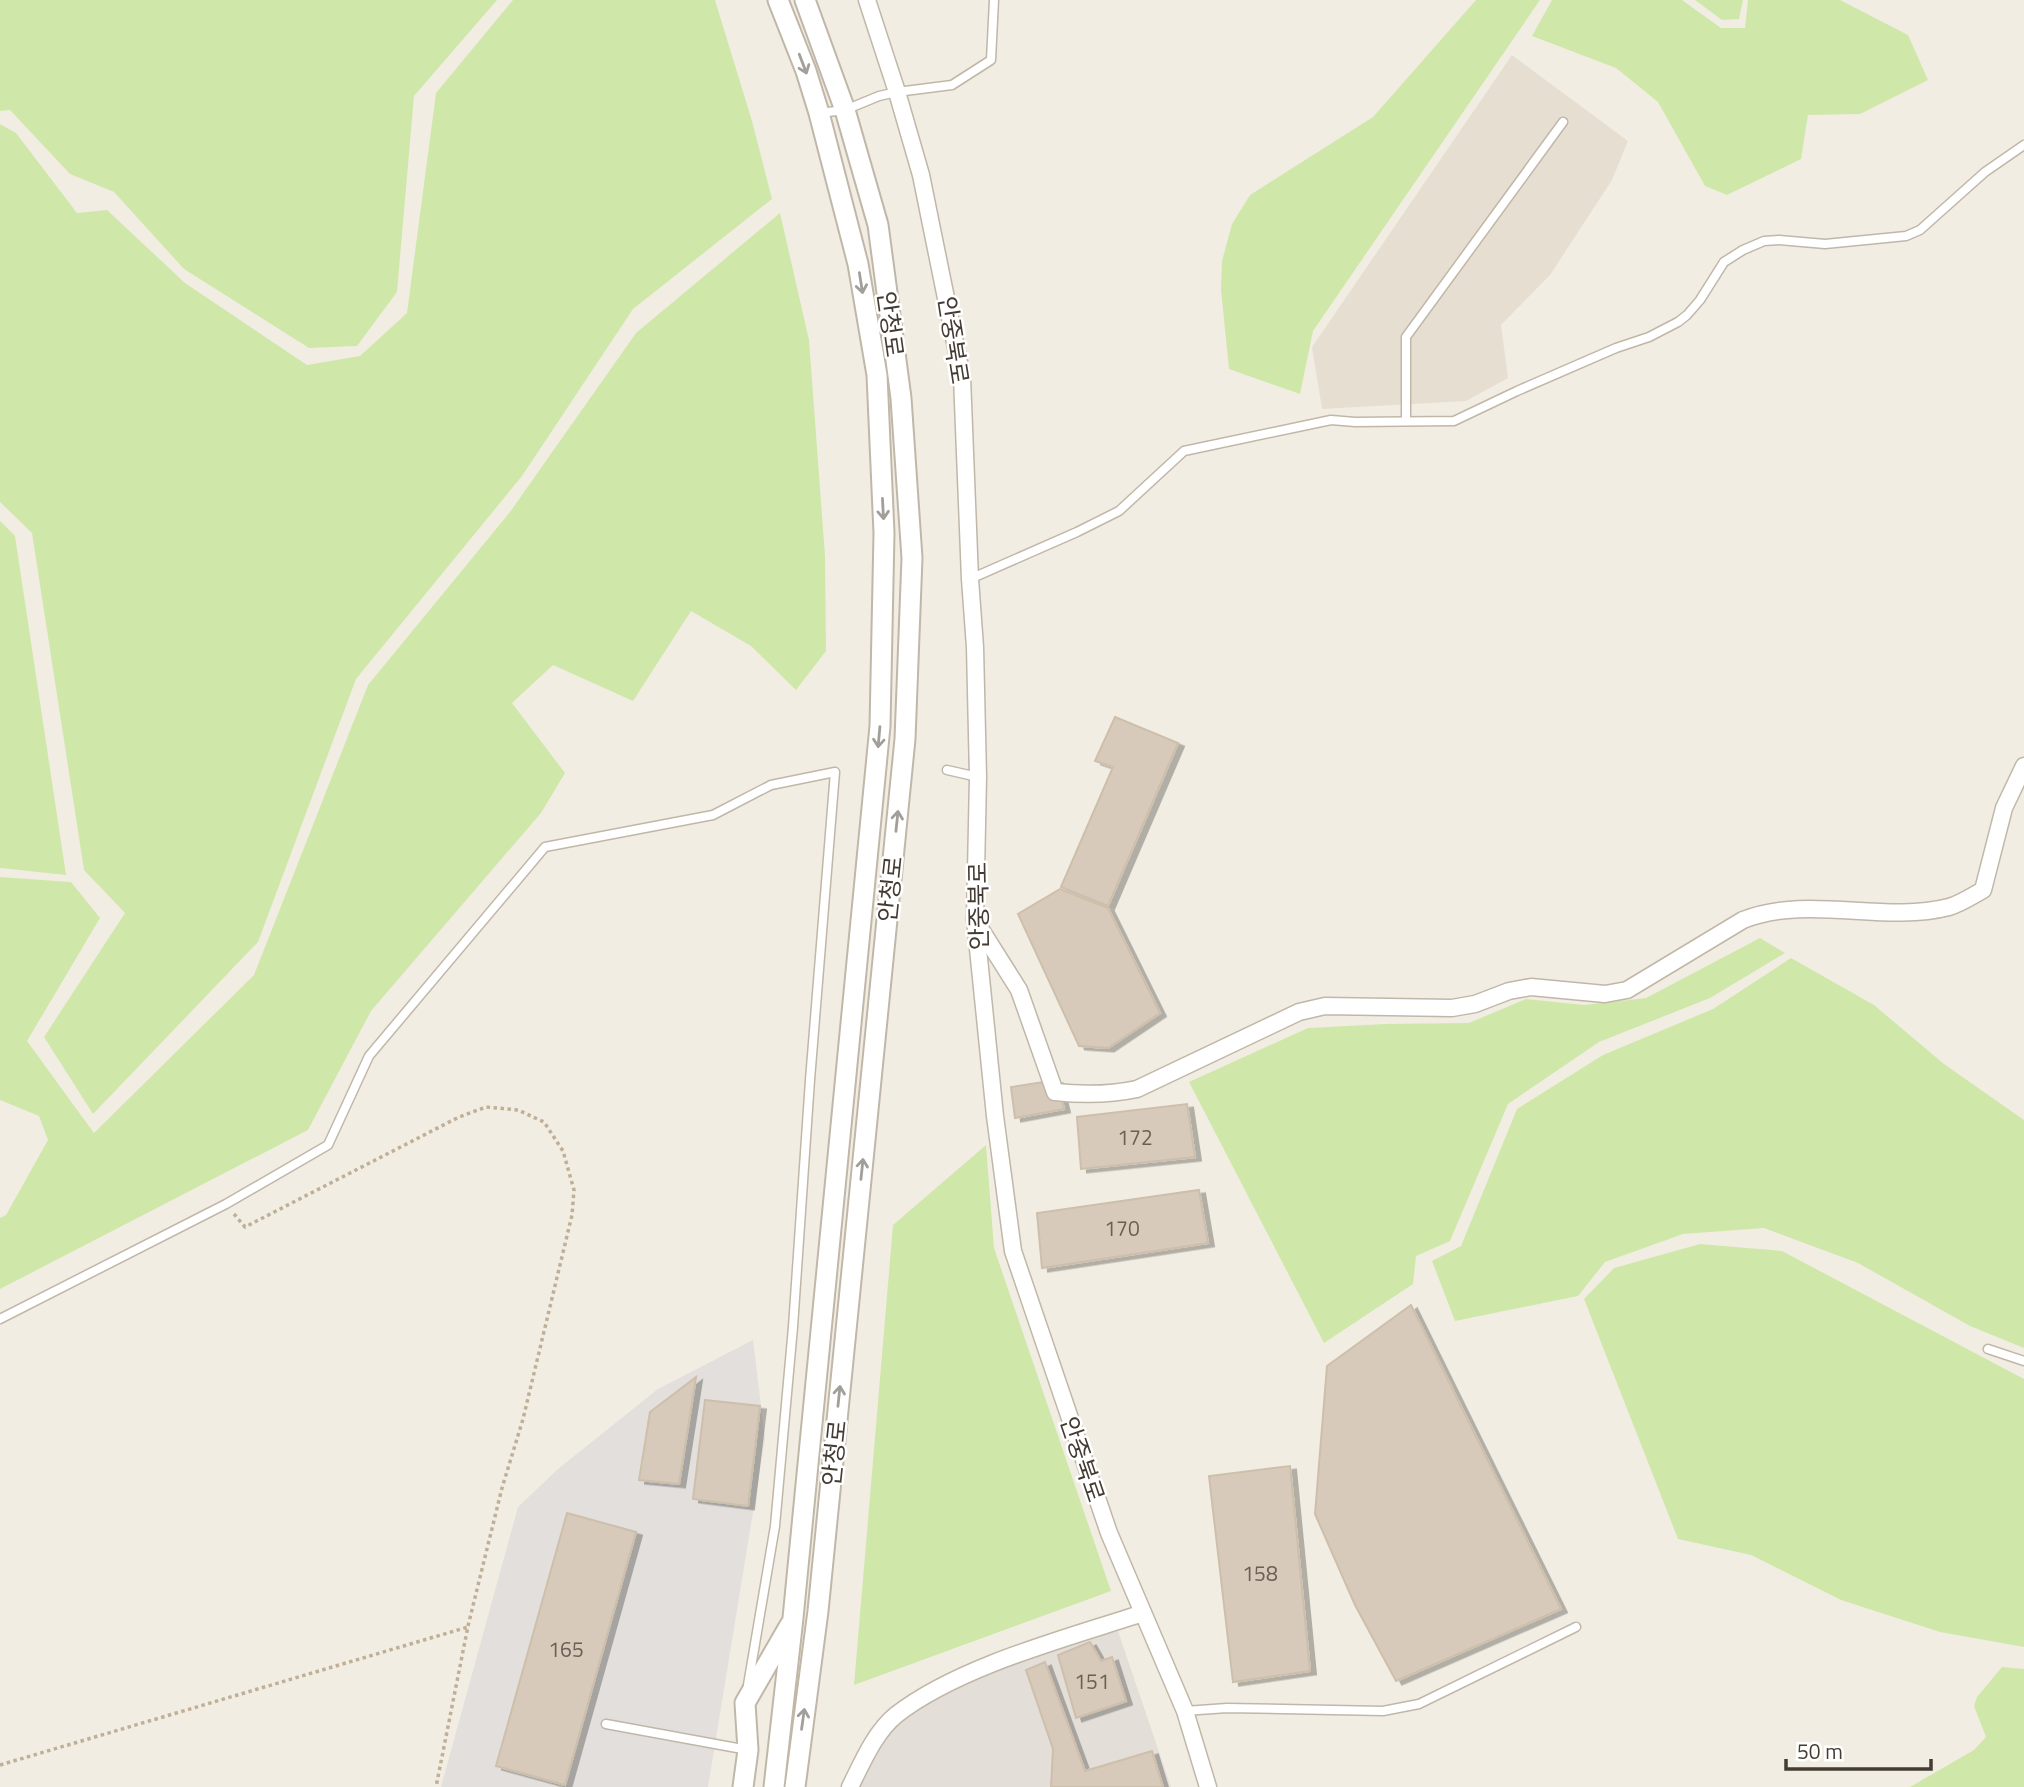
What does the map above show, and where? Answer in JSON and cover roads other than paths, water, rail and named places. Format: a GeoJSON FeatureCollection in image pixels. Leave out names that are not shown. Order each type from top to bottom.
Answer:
{"type":"FeatureCollection","features":[{"type":"Feature","properties":{"kind":"street","name":"안청로"},"geometry":{"type":"LineString","coordinates":[[774,1787],[793,1618],[880,726],[884,547],[877,375],[858,264],[819,113],[806,71],[778,0]]}},
{"type":"Feature","properties":{"kind":"street","name":"안청로"},"geometry":{"type":"LineString","coordinates":[[795,1787],[818,1611],[905,739],[912,558],[901,398],[878,225],[845,110],[806,0]]}},
{"type":"Feature","properties":{"kind":"street","name":"안중북로"},"geometry":{"type":"LineString","coordinates":[[867,0],[922,174],[962,377],[975,647],[978,777],[975,919],[995,1116],[1013,1251],[1109,1533],[1185,1711],[1208,1787]]}},
{"type":"Feature","properties":{"kind":"street"},"geometry":{"type":"LineString","coordinates":[[975,919],[1019,990],[1055,1092],[1113,1094],[1137,1089],[1300,1013],[1325,1006],[1451,1008],[1475,1004],[1509,991],[1531,987],[1605,994],[1627,989],[1743,920],[1764,912],[1792,909],[1925,912],[1952,907],[1983,890],[2004,808],[2024,766]]}},
{"type":"Feature","properties":{"kind":"street"},"geometry":{"type":"LineString","coordinates":[[850,1787],[871,1746],[895,1716],[947,1684],[1019,1654],[1143,1614]]}},
{"type":"Feature","properties":{"kind":"street"},"geometry":{"type":"LineString","coordinates":[[743,1787],[748,1750],[745,1703],[793,1618]]}},
{"type":"Feature","properties":{"kind":"lane"},"geometry":{"type":"LineString","coordinates":[[819,113],[845,110],[879,96],[897,92],[952,85],[991,60],[994,0]]}},
{"type":"Feature","properties":{"kind":"lane"},"geometry":{"type":"LineString","coordinates":[[1406,421],[1406,337],[1563,122]]}},
{"type":"Feature","properties":{"kind":"lane"},"geometry":{"type":"LineString","coordinates":[[970,579],[1077,533],[1119,511],[1184,451],[1331,420],[1454,421],[1678,322],[1688,316],[1724,262],[1743,250],[1779,240],[1825,244],[1906,236],[1920,230],[1985,172],[2024,145]]}},
{"type":"Feature","properties":{"kind":"lane"},"geometry":{"type":"LineString","coordinates":[[947,770],[978,777]]}},
{"type":"Feature","properties":{"kind":"lane"},"geometry":{"type":"LineString","coordinates":[[0,1319],[226,1204],[328,1145],[369,1056],[545,847],[713,815],[771,785],[835,772],[793,1327],[775,1526],[745,1703]]}},
{"type":"Feature","properties":{"kind":"lane"},"geometry":{"type":"LineString","coordinates":[[1988,1349],[2024,1361]]}},
{"type":"Feature","properties":{"kind":"lane"},"geometry":{"type":"LineString","coordinates":[[1185,1711],[1227,1707],[1383,1711],[1419,1704],[1576,1627]]}},
{"type":"Feature","properties":{"kind":"lane"},"geometry":{"type":"LineString","coordinates":[[606,1724],[748,1750]]}}]}
